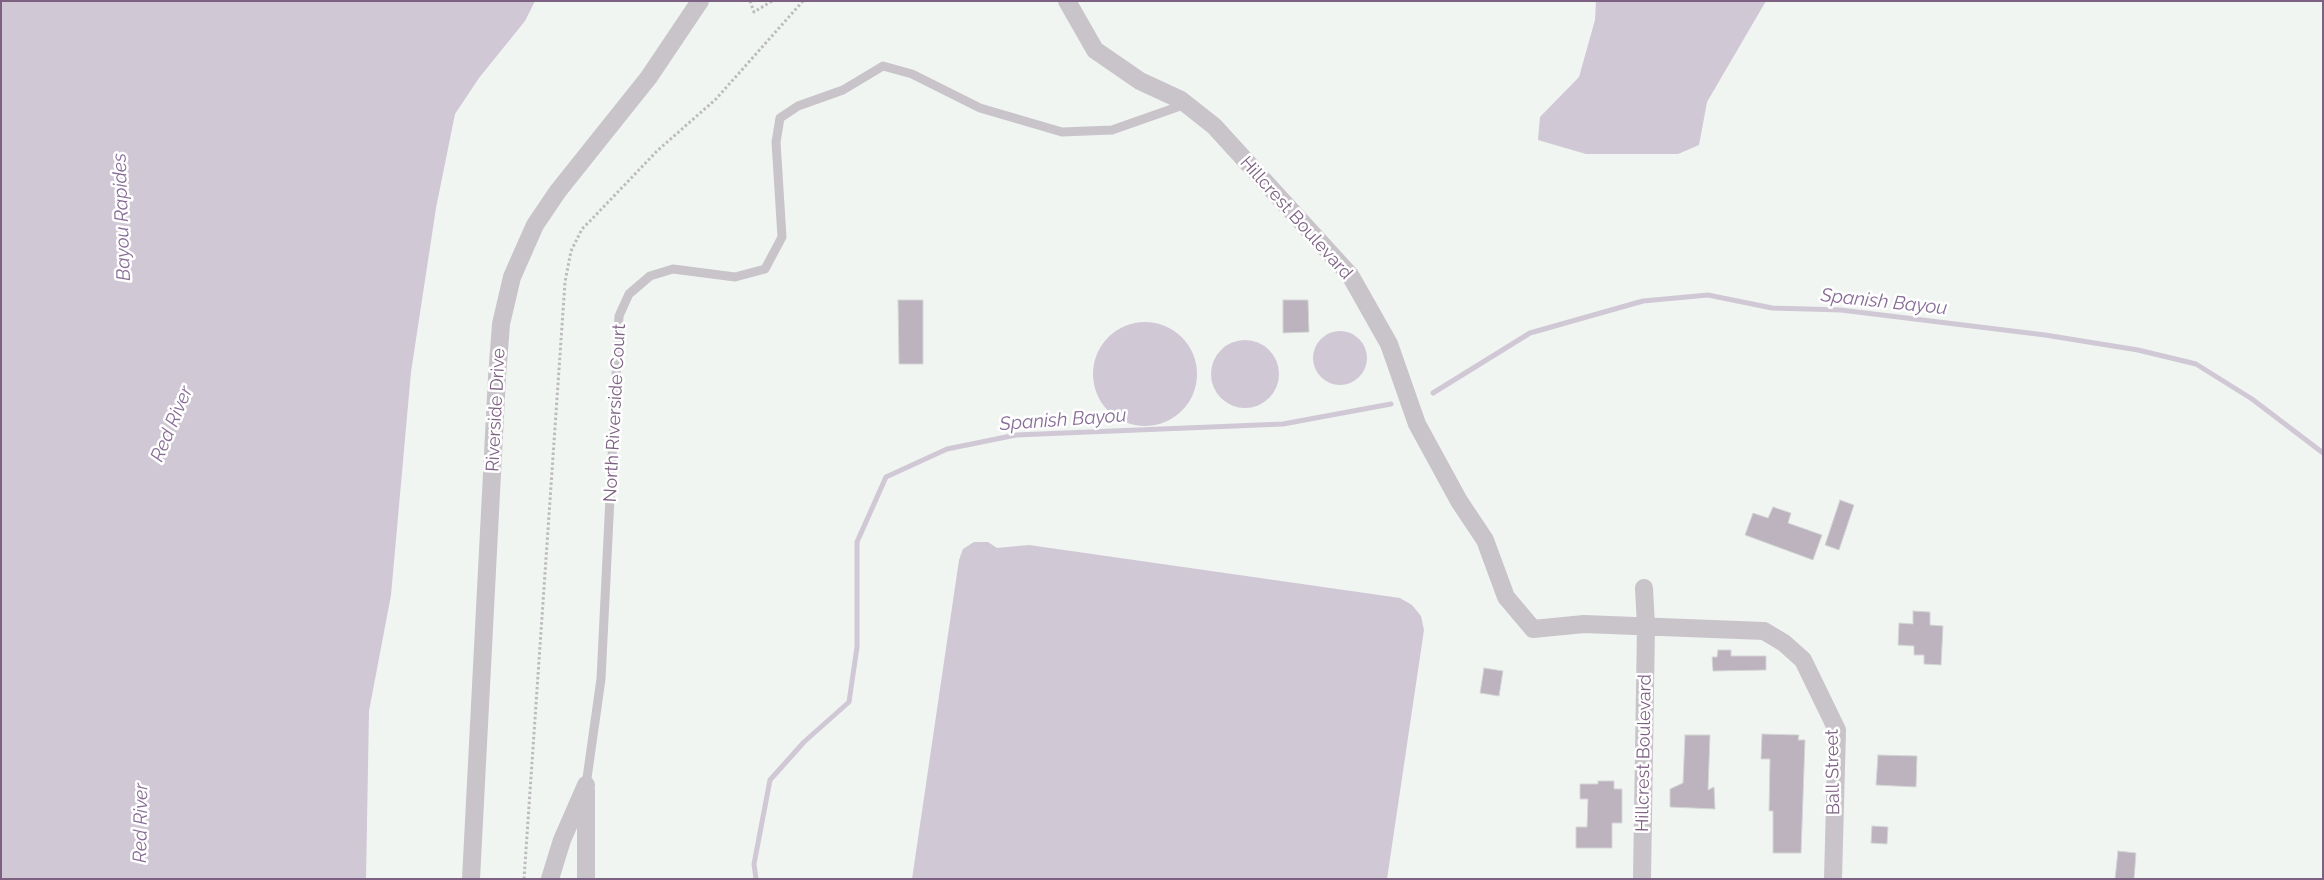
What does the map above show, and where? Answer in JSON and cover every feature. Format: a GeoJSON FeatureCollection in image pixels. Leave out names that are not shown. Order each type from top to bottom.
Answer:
{"type":"FeatureCollection","features":[{"type":"Feature","properties":{"kind":"street","name":"Riverside Drive"},"geometry":{"type":"LineString","coordinates":[[471,879],[497,378],[502,324],[512,277],[535,225],[544,211],[649,77],[700,1]]}},
{"type":"Feature","properties":{"kind":"street","name":"Hillcrest Boulevard"},"geometry":{"type":"LineString","coordinates":[[1067,1],[1095,50],[1140,81],[1186,104],[1214,126],[1350,275],[1389,344],[1417,424],[1459,501],[1485,540],[1506,597],[1533,628],[1584,624],[1646,626]]}},
{"type":"Feature","properties":{"kind":"street","name":"Hillcrest Boulevard"},"geometry":{"type":"LineString","coordinates":[[1642,879],[1646,626],[1644,588]]}},
{"type":"Feature","properties":{"kind":"street","name":"Ball Street"},"geometry":{"type":"LineString","coordinates":[[1646,626],[1764,631],[1784,642],[1803,660],[1837,730],[1833,879]]}},
{"type":"Feature","properties":{"kind":"street"},"geometry":{"type":"LineString","coordinates":[[550,879],[562,840],[586,784]]}},
{"type":"Feature","properties":{"kind":"street","name":"North Riverside Court"},"geometry":{"type":"LineString","coordinates":[[586,784],[586,879]]}},
{"type":"Feature","properties":{"kind":"lane","name":"North Riverside Court"},"geometry":{"type":"LineString","coordinates":[[586,784],[601,678],[619,316],[629,294],[650,276],[673,269],[735,277],[765,269],[782,236],[776,142],[780,118],[798,106],[842,90],[883,66],[912,74],[980,108],[1062,132],[1112,130],[1186,104]]}},
{"type":"Feature","properties":{"kind":"path"},"geometry":{"type":"LineString","coordinates":[[750,1],[754,12],[772,1]]}},
{"type":"Feature","properties":{"kind":"path"},"geometry":{"type":"LineString","coordinates":[[524,879],[565,282],[571,251],[582,229],[657,151],[716,99],[803,1]]}},
{"type":"Feature","properties":{"kind":"water"},"geometry":{"type":"Polygon","coordinates":[[[1,1],[535,1],[525,21],[479,78],[455,114],[436,208],[411,372],[391,595],[369,711],[366,879],[1,879],[1,1]]]}},
{"type":"Feature","properties":{"kind":"water"},"geometry":{"type":"Polygon","coordinates":[[[1596,1],[1766,1],[1707,102],[1699,145],[1678,154],[1586,154],[1538,140],[1540,117],[1579,77],[1595,20],[1596,1]]]}},
{"type":"Feature","properties":{"kind":"water"},"geometry":{"type":"Polygon","coordinates":[[[1145,322],[1165,326],[1174,331],[1188,345],[1193,354],[1197,374],[1193,394],[1188,403],[1174,417],[1165,422],[1145,426],[1125,422],[1116,417],[1102,403],[1097,394],[1093,374],[1097,354],[1102,345],[1116,331],[1125,326],[1145,322]]]}},
{"type":"Feature","properties":{"kind":"water"},"geometry":{"type":"Polygon","coordinates":[[[1335,331],[1345,331],[1355,335],[1363,343],[1367,358],[1363,373],[1355,381],[1345,385],[1335,385],[1325,381],[1317,373],[1313,363],[1313,353],[1317,343],[1325,335],[1335,331]]]}},
{"type":"Feature","properties":{"kind":"water"},"geometry":{"type":"Polygon","coordinates":[[[1245,340],[1258,343],[1269,350],[1276,361],[1279,374],[1276,387],[1269,398],[1258,405],[1245,408],[1232,405],[1221,398],[1214,387],[1211,374],[1214,361],[1221,350],[1232,343],[1245,340]]]}},
{"type":"Feature","properties":{"kind":"water"},"geometry":{"type":"Polygon","coordinates":[[[974,542],[988,542],[997,548],[1029,545],[1400,598],[1412,605],[1421,616],[1424,630],[1387,879],[912,879],[959,560],[963,549],[974,542]]]}},
{"type":"Feature","properties":{"kind":"building"},"geometry":{"type":"Polygon","coordinates":[[[898,300],[923,300],[923,364],[899,364],[898,300]]]}},
{"type":"Feature","properties":{"kind":"building"},"geometry":{"type":"Polygon","coordinates":[[[1283,300],[1308,300],[1309,332],[1283,333],[1283,300]]]}},
{"type":"Feature","properties":{"kind":"building"},"geometry":{"type":"Polygon","coordinates":[[[1840,500],[1854,505],[1839,550],[1825,545],[1840,500]]]}},
{"type":"Feature","properties":{"kind":"building"},"geometry":{"type":"Polygon","coordinates":[[[1773,507],[1791,513],[1788,523],[1822,535],[1813,560],[1745,535],[1753,513],[1768,518],[1773,507]]]}},
{"type":"Feature","properties":{"kind":"building"},"geometry":{"type":"Polygon","coordinates":[[[1913,611],[1930,612],[1930,625],[1943,626],[1941,665],[1924,664],[1924,655],[1914,655],[1914,646],[1898,645],[1899,623],[1913,624],[1913,611]]]}},
{"type":"Feature","properties":{"kind":"building"},"geometry":{"type":"Polygon","coordinates":[[[1718,650],[1731,650],[1731,656],[1766,656],[1766,670],[1713,671],[1712,657],[1717,657],[1718,650]]]}},
{"type":"Feature","properties":{"kind":"building"},"geometry":{"type":"Polygon","coordinates":[[[1484,668],[1503,671],[1499,696],[1480,693],[1484,668]]]}},
{"type":"Feature","properties":{"kind":"building"},"geometry":{"type":"Polygon","coordinates":[[[1762,734],[1799,735],[1798,740],[1805,740],[1801,853],[1773,853],[1773,811],[1769,811],[1770,759],[1761,759],[1762,734]]]}},
{"type":"Feature","properties":{"kind":"building"},"geometry":{"type":"Polygon","coordinates":[[[1685,735],[1710,735],[1708,790],[1714,787],[1715,809],[1670,807],[1670,789],[1683,783],[1685,735]]]}},
{"type":"Feature","properties":{"kind":"building"},"geometry":{"type":"Polygon","coordinates":[[[1878,755],[1917,756],[1916,787],[1876,785],[1878,755]]]}},
{"type":"Feature","properties":{"kind":"building"},"geometry":{"type":"Polygon","coordinates":[[[1598,781],[1614,781],[1614,789],[1622,789],[1622,823],[1612,823],[1612,848],[1576,848],[1576,827],[1587,827],[1588,799],[1580,799],[1580,784],[1598,784],[1598,781]]]}},
{"type":"Feature","properties":{"kind":"building"},"geometry":{"type":"Polygon","coordinates":[[[1872,826],[1888,827],[1887,844],[1871,843],[1872,826]]]}},
{"type":"Feature","properties":{"kind":"building"},"geometry":{"type":"Polygon","coordinates":[[[2118,851],[2136,853],[2134,879],[2115,879],[2118,851]]]}},
{"type":"Feature","properties":{"kind":"waterway","name":"Spanish Bayou"},"geometry":{"type":"LineString","coordinates":[[1433,393],[1530,333],[1643,301],[1708,295],[1772,308],[1841,310],[2045,335],[2138,350],[2196,364],[2252,399],[2323,453]]}},
{"type":"Feature","properties":{"kind":"waterway","name":"Spanish Bayou"},"geometry":{"type":"LineString","coordinates":[[756,879],[754,864],[770,780],[804,742],[849,702],[857,647],[857,542],[886,477],[947,449],[1016,435],[1283,424],[1391,404]]}},
{"type":"Feature","properties":{"kind":"water label","name":"Bayou Rapides"},"geometry":{"type":"Point","coordinates":[122,217]}},
{"type":"Feature","properties":{"kind":"water label","name":"Red River"},"geometry":{"type":"Point","coordinates":[172,424]}},
{"type":"Feature","properties":{"kind":"water label","name":"Red River"},"geometry":{"type":"Point","coordinates":[141,823]}}]}
